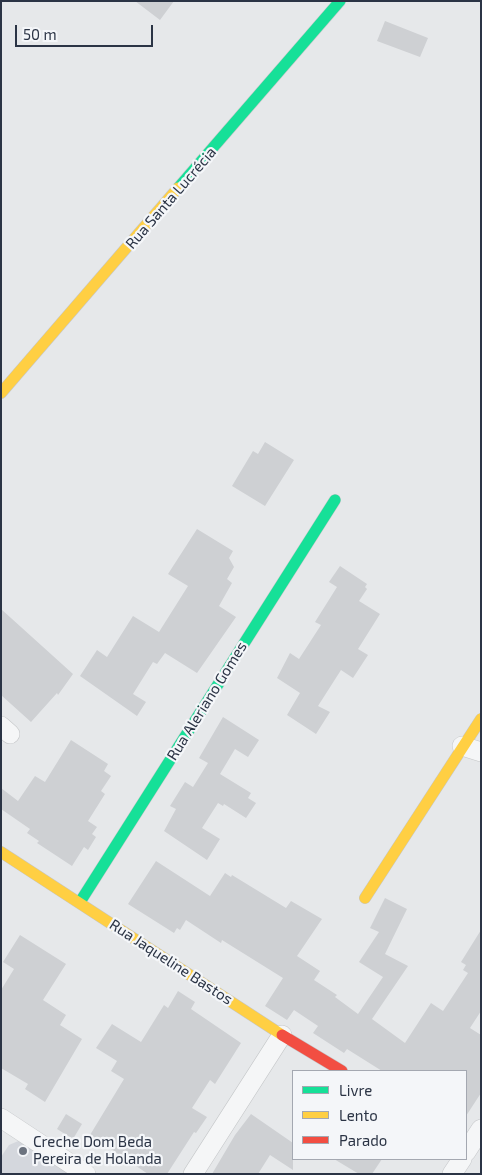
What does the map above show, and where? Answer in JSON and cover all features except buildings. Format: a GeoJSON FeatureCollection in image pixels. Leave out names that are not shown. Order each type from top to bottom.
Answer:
{"type":"FeatureCollection","features":[{"type":"Feature","properties":{"kind":"street","name":"Rua Santa Lucrécia"},"geometry":{"type":"LineString","coordinates":[[1,393],[340,1]]}},
{"type":"Feature","properties":{"kind":"street","name":"Rua Aleriano Gomes"},"geometry":{"type":"LineString","coordinates":[[80,902],[336,500]]}},
{"type":"Feature","properties":{"kind":"street"},"geometry":{"type":"LineString","coordinates":[[365,898],[481,719]]}},
{"type":"Feature","properties":{"kind":"street"},"geometry":{"type":"LineString","coordinates":[[462,746],[481,752]]}},
{"type":"Feature","properties":{"kind":"street","name":"Rua Jaqueline Bastos"},"geometry":{"type":"LineString","coordinates":[[1,852],[282,1035],[340,1070]]}},
{"type":"Feature","properties":{"kind":"street"},"geometry":{"type":"LineString","coordinates":[[193,1174],[282,1035]]}},
{"type":"Feature","properties":{"kind":"street"},"geometry":{"type":"LineString","coordinates":[[1,1118],[86,1174]]}},
{"type":"Feature","properties":{"kind":"street"},"geometry":{"type":"LineString","coordinates":[[469,1152],[481,1129]]}},
{"type":"Feature","properties":{"kind":"street"},"geometry":{"type":"LineString","coordinates":[[452,1174],[463,1160]]}},
{"type":"Feature","properties":{"kind":"shaded area","name":"Creche Dom Beda Pereira de Holanda"},"geometry":{"type":"Polygon","coordinates":[[[23,1139],[75,1174],[1,1174],[1,1157],[9,1145],[23,1139]]]}},
{"type":"Feature","properties":{"kind":"traffic: fast"},"geometry":{"type":"LineString","coordinates":[[178,188],[340,1]]}},
{"type":"Feature","properties":{"kind":"traffic: fast"},"geometry":{"type":"LineString","coordinates":[[80,902],[335,500]]}},
{"type":"Feature","properties":{"kind":"traffic: slow"},"geometry":{"type":"LineString","coordinates":[[1,393],[178,188]]}},
{"type":"Feature","properties":{"kind":"traffic: slow"},"geometry":{"type":"LineString","coordinates":[[365,898],[481,719]]}},
{"type":"Feature","properties":{"kind":"traffic: slow"},"geometry":{"type":"LineString","coordinates":[[1,852],[282,1035]]}},
{"type":"Feature","properties":{"kind":"traffic: jam"},"geometry":{"type":"LineString","coordinates":[[282,1035],[340,1070]]}},
{"type":"Feature","properties":{"kind":"place","name":"Creche Dom Beda Pereira de Holanda"},"geometry":{"type":"Point","coordinates":[23,1151]}}]}
